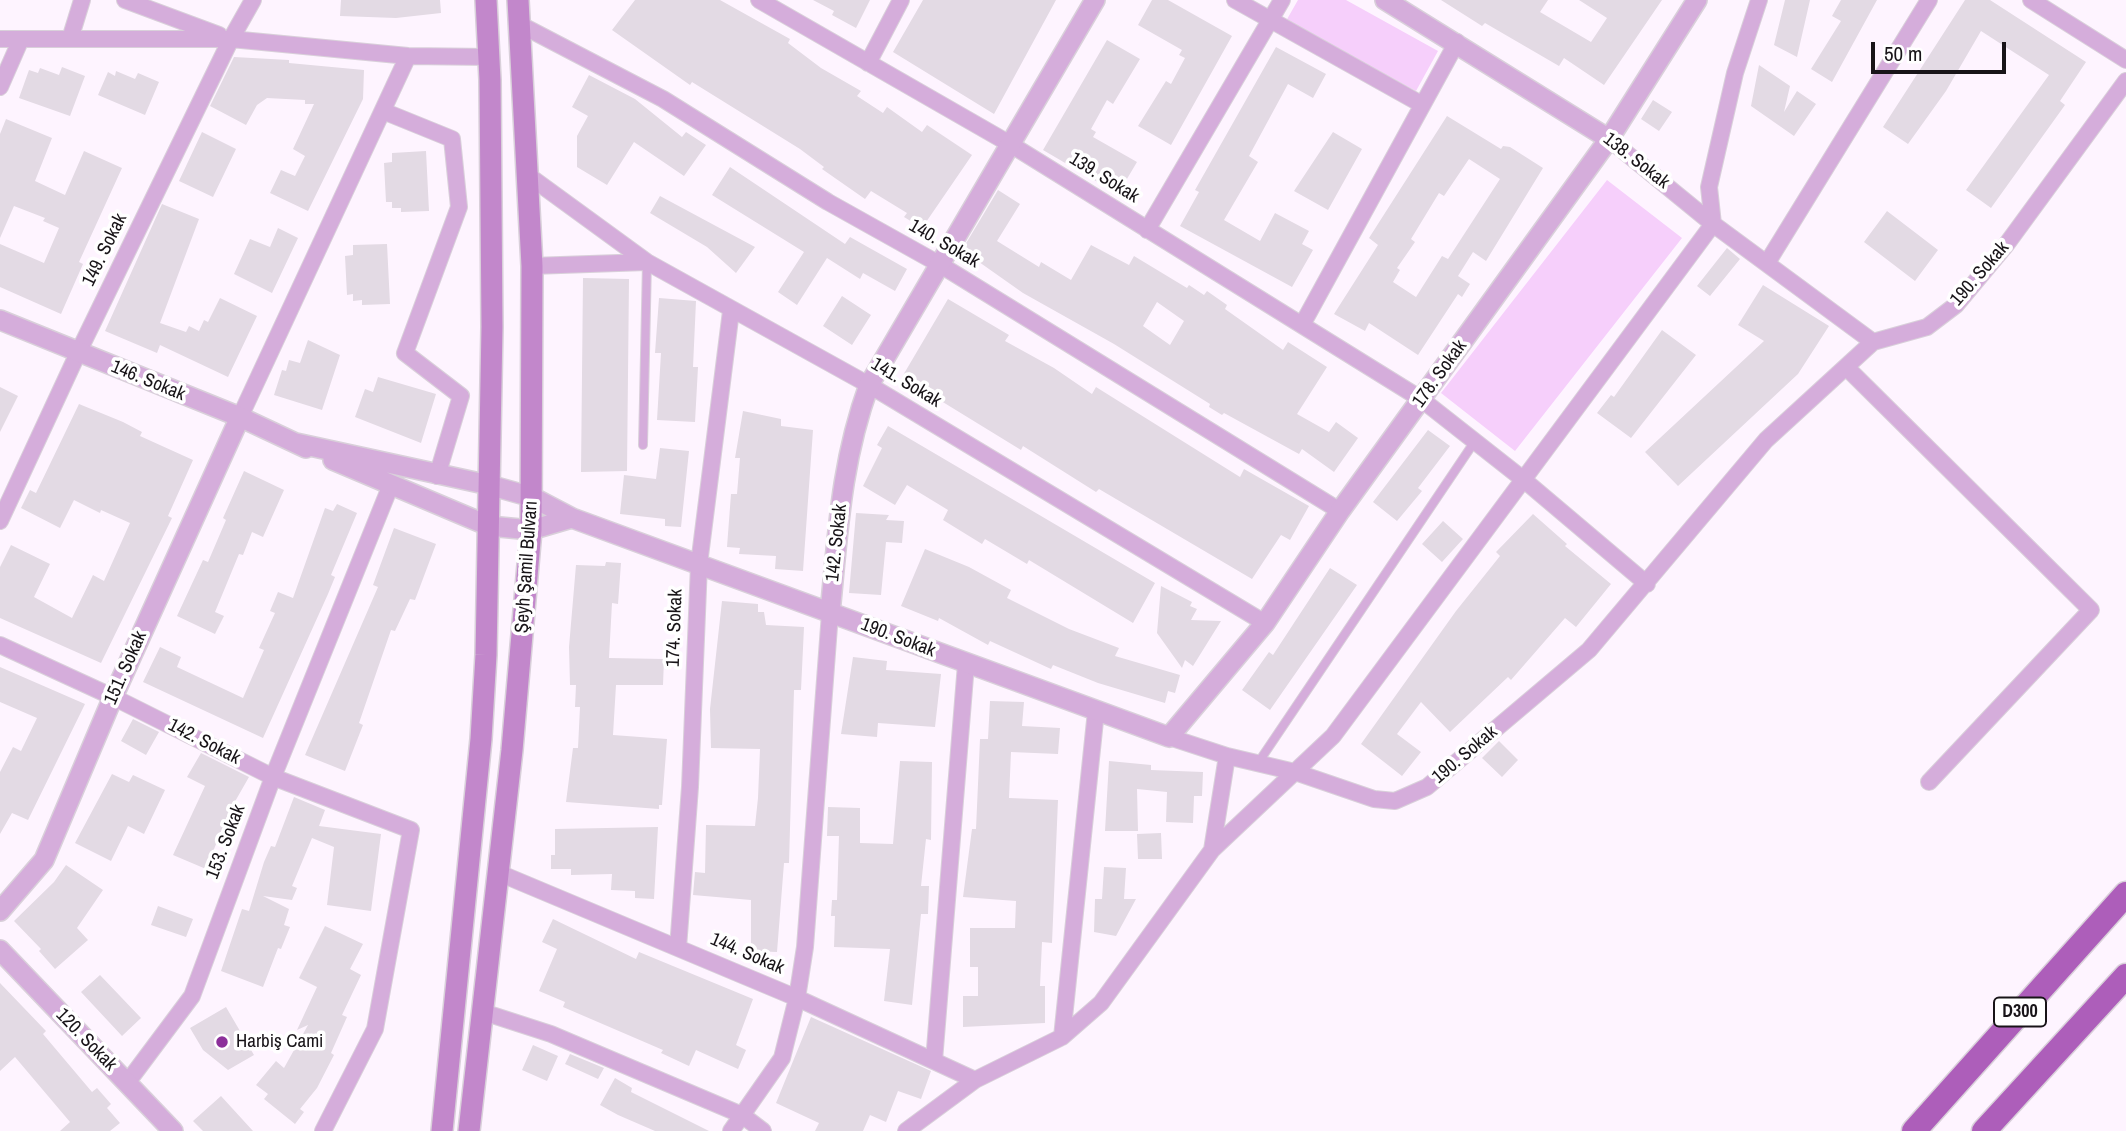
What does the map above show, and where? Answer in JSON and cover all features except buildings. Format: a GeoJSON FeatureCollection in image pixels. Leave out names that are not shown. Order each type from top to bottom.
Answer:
{"type":"FeatureCollection","features":[{"type":"Feature","properties":{"kind":"highway","name":"D300"},"geometry":{"type":"LineString","coordinates":[[1914,1131],[2126,894]]}},
{"type":"Feature","properties":{"kind":"highway","name":"D300"},"geometry":{"type":"LineString","coordinates":[[1984,1131],[2126,976]]}},
{"type":"Feature","properties":{"kind":"main road","name":"Şeyh Şamil Bulvarı"},"geometry":{"type":"LineString","coordinates":[[442,1131],[481,739],[489,526],[492,233],[486,0]]}},
{"type":"Feature","properties":{"kind":"main road","name":"Şeyh Şamil Bulvarı"},"geometry":{"type":"LineString","coordinates":[[469,1131],[499,873],[531,530],[531,265],[518,0]]}},
{"type":"Feature","properties":{"kind":"street"},"geometry":{"type":"LineString","coordinates":[[70,39],[82,0]]}},
{"type":"Feature","properties":{"kind":"street"},"geometry":{"type":"LineString","coordinates":[[125,0],[231,39]]}},
{"type":"Feature","properties":{"kind":"street","name":"149. Sokak"},"geometry":{"type":"LineString","coordinates":[[0,521],[78,353],[231,39],[253,0]]}},
{"type":"Feature","properties":{"kind":"street","name":"139. Sokak"},"geometry":{"type":"LineString","coordinates":[[759,0],[1010,144],[1421,399],[1524,480],[1647,584]]}},
{"type":"Feature","properties":{"kind":"street"},"geometry":{"type":"LineString","coordinates":[[868,63],[901,0]]}},
{"type":"Feature","properties":{"kind":"street","name":"142. Sokak"},"geometry":{"type":"LineString","coordinates":[[731,1131],[782,1058],[797,998],[804,947],[830,613],[845,464],[853,430],[869,384],[1095,0]]}},
{"type":"Feature","properties":{"kind":"street"},"geometry":{"type":"LineString","coordinates":[[1236,0],[1421,104]]}},
{"type":"Feature","properties":{"kind":"street"},"geometry":{"type":"LineString","coordinates":[[1147,230],[1282,0]]}},
{"type":"Feature","properties":{"kind":"street","name":"138. Sokak"},"geometry":{"type":"LineString","coordinates":[[1385,0],[1457,42],[1609,139],[1713,224],[1873,342]]}},
{"type":"Feature","properties":{"kind":"street","name":"178. Sokak"},"geometry":{"type":"LineString","coordinates":[[1169,737],[1265,623],[1340,511],[1609,139],[1697,0]]}},
{"type":"Feature","properties":{"kind":"street"},"geometry":{"type":"LineString","coordinates":[[906,1131],[975,1080],[1062,1037],[1101,1003],[1212,850],[1333,736],[1713,224],[1709,187],[1735,73],[1759,0]]}},
{"type":"Feature","properties":{"kind":"street"},"geometry":{"type":"LineString","coordinates":[[1767,263],[1929,0]]}},
{"type":"Feature","properties":{"kind":"street"},"geometry":{"type":"LineString","coordinates":[[2031,0],[2126,60]]}},
{"type":"Feature","properties":{"kind":"street","name":"140. Sokak"},"geometry":{"type":"LineString","coordinates":[[521,25],[663,99],[828,202],[939,264],[1340,511]]}},
{"type":"Feature","properties":{"kind":"street"},"geometry":{"type":"LineString","coordinates":[[0,39],[231,39],[408,56],[489,57]]}},
{"type":"Feature","properties":{"kind":"street"},"geometry":{"type":"LineString","coordinates":[[0,86],[21,39]]}},
{"type":"Feature","properties":{"kind":"street"},"geometry":{"type":"LineString","coordinates":[[1301,325],[1457,42]]}},
{"type":"Feature","properties":{"kind":"street"},"geometry":{"type":"LineString","coordinates":[[240,417],[408,56]]}},
{"type":"Feature","properties":{"kind":"street","name":"190. Sokak"},"geometry":{"type":"LineString","coordinates":[[532,497],[572,518],[1169,737],[1227,756],[1295,772],[1374,799],[1395,801],[1408,798],[1427,787],[1589,650],[1766,440],[1873,342],[1927,327],[1956,305],[2006,245],[2126,81]]}},
{"type":"Feature","properties":{"kind":"street"},"geometry":{"type":"LineString","coordinates":[[383,111],[452,139],[459,207],[405,353],[461,396],[437,476]]}},
{"type":"Feature","properties":{"kind":"street","name":"141. Sokak"},"geometry":{"type":"LineString","coordinates":[[528,176],[647,262],[869,384],[1265,623]]}},
{"type":"Feature","properties":{"kind":"street"},"geometry":{"type":"LineString","coordinates":[[531,265],[647,262]]}},
{"type":"Feature","properties":{"kind":"street","name":"174. Sokak"},"geometry":{"type":"LineString","coordinates":[[678,948],[690,787],[699,564],[732,311]]}},
{"type":"Feature","properties":{"kind":"street","name":"146. Sokak"},"geometry":{"type":"LineString","coordinates":[[0,320],[240,417],[390,487],[489,526],[531,530]]}},
{"type":"Feature","properties":{"kind":"street"},"geometry":{"type":"LineString","coordinates":[[1846,367],[2091,610],[1929,782]]}},
{"type":"Feature","properties":{"kind":"street","name":"151. Sokak"},"geometry":{"type":"LineString","coordinates":[[0,911],[44,860],[113,697],[240,417]]}},
{"type":"Feature","properties":{"kind":"street","name":"146. Sokak"},"geometry":{"type":"LineString","coordinates":[[296,443],[437,476],[489,485],[532,497]]}},
{"type":"Feature","properties":{"kind":"street","name":"153. Sokak"},"geometry":{"type":"LineString","coordinates":[[127,1083],[192,996],[273,778],[390,487]]}},
{"type":"Feature","properties":{"kind":"street"},"geometry":{"type":"LineString","coordinates":[[531,530],[572,518]]}},
{"type":"Feature","properties":{"kind":"street","name":"142. Sokak"},"geometry":{"type":"LineString","coordinates":[[0,645],[113,697],[273,778],[411,830],[375,1029],[328,1129]]}},
{"type":"Feature","properties":{"kind":"street"},"geometry":{"type":"LineString","coordinates":[[934,1062],[966,664]]}},
{"type":"Feature","properties":{"kind":"street"},"geometry":{"type":"LineString","coordinates":[[1062,1037],[1096,711]]}},
{"type":"Feature","properties":{"kind":"street"},"geometry":{"type":"LineString","coordinates":[[1212,850],[1227,756]]}},
{"type":"Feature","properties":{"kind":"street","name":"144. Sokak"},"geometry":{"type":"LineString","coordinates":[[499,873],[797,998],[975,1080]]}},
{"type":"Feature","properties":{"kind":"street","name":"120. Sokak"},"geometry":{"type":"LineString","coordinates":[[0,950],[173,1131]]}},
{"type":"Feature","properties":{"kind":"street"},"geometry":{"type":"LineString","coordinates":[[483,1012],[551,1034],[742,1115],[763,1131]]}},
{"type":"Feature","properties":{"kind":"lane"},"geometry":{"type":"LineString","coordinates":[[643,444],[647,262]]}},
{"type":"Feature","properties":{"kind":"lane"},"geometry":{"type":"LineString","coordinates":[[1258,763],[1475,441]]}},
{"type":"Feature","properties":{"kind":"shaded area"},"geometry":{"type":"Polygon","coordinates":[[[1298,0],[1346,0],[1438,51],[1416,91],[1286,21],[1298,0]]]}},
{"type":"Feature","properties":{"kind":"shaded area"},"geometry":{"type":"Polygon","coordinates":[[[1607,180],[1682,238],[1515,451],[1441,393],[1607,180]]]}},
{"type":"Feature","properties":{"kind":"place","name":"Harbiş Cami"},"geometry":{"type":"Point","coordinates":[222,1042]}}]}
